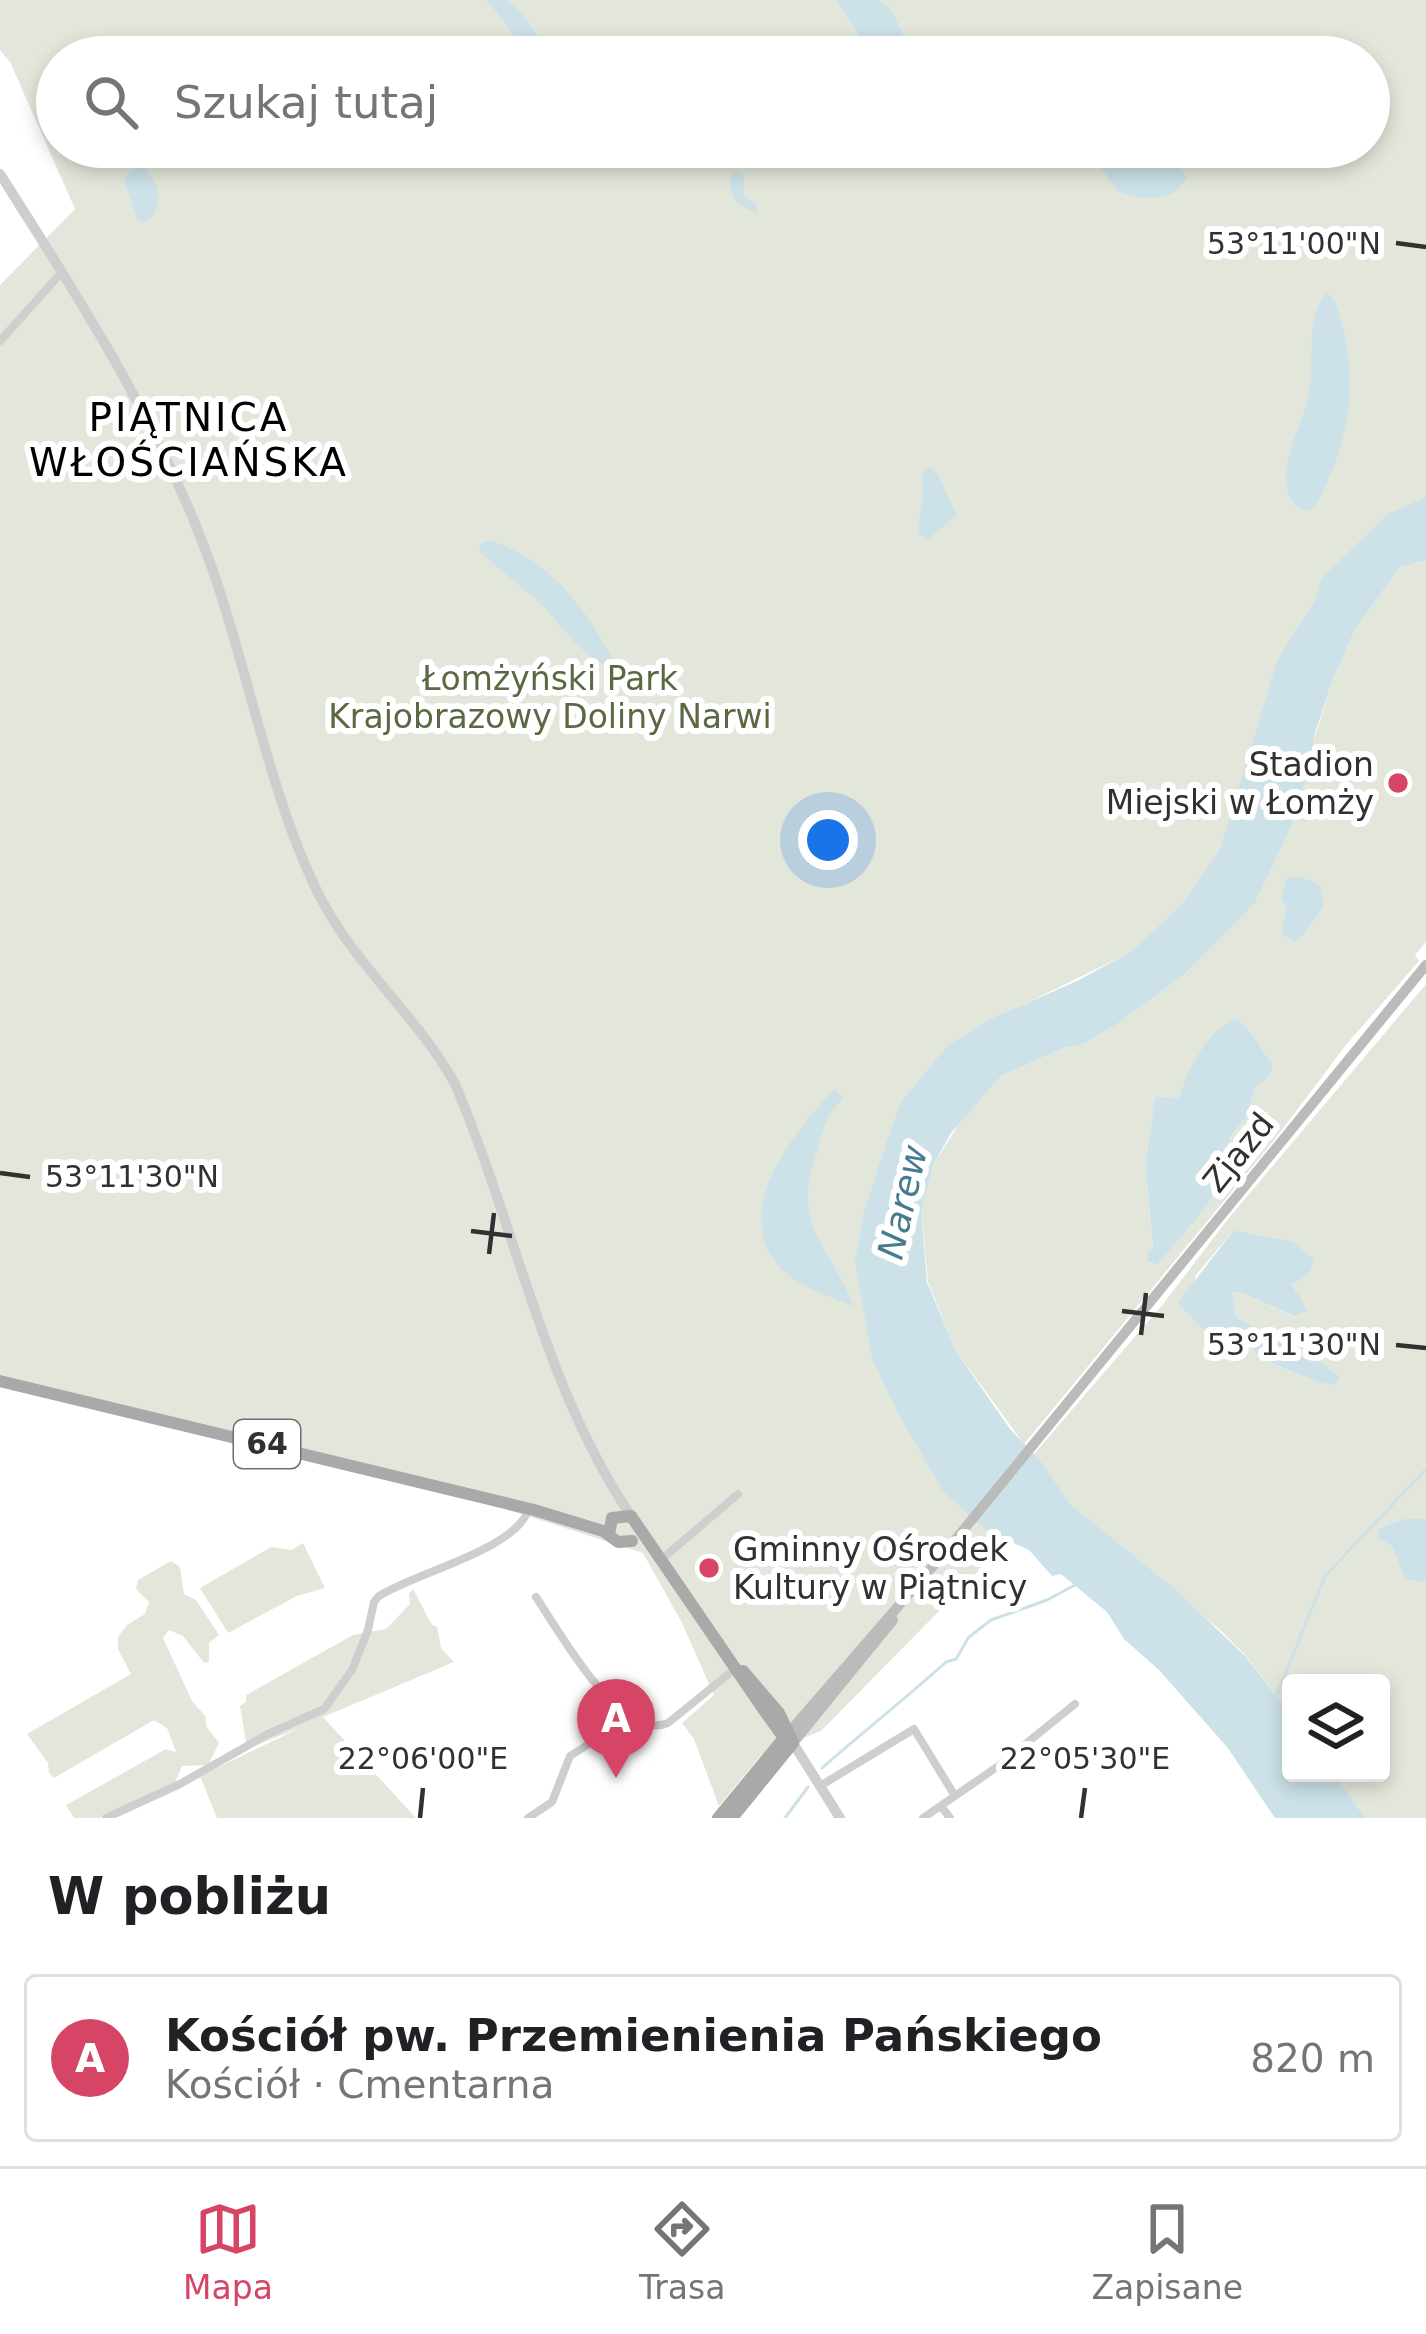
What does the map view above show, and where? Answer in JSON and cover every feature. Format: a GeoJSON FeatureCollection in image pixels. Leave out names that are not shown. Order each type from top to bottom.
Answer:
{"type":"FeatureCollection","features":[{"type":"Feature","properties":{"kind":"main road","name":"Zjazd"},"geometry":{"type":"LineString","coordinates":[[936,1563],[1426,965]]}},
{"type":"Feature","properties":{"kind":"main road","name":"64"},"geometry":{"type":"LineString","coordinates":[[0,1381],[532,1509],[616,1522],[662,1559],[789,1738]]}},
{"type":"Feature","properties":{"kind":"main road","name":"64"},"geometry":{"type":"LineString","coordinates":[[616,1522],[618,1542],[635,1535]]}},
{"type":"Feature","properties":{"kind":"main road","name":"64"},"geometry":{"type":"LineString","coordinates":[[635,1535],[672,1575]]}},
{"type":"Feature","properties":{"kind":"main road"},"geometry":{"type":"LineString","coordinates":[[732,1818],[810,1707],[936,1563]]}},
{"type":"Feature","properties":{"kind":"main road"},"geometry":{"type":"LineString","coordinates":[[718,1818],[936,1563]]}},
{"type":"Feature","properties":{"kind":"main road","name":"64"},"geometry":{"type":"LineString","coordinates":[[737,1667],[779,1713],[789,1738]]}},
{"type":"Feature","properties":{"kind":"main road"},"geometry":{"type":"LineString","coordinates":[[779,1713],[810,1707]]}},
{"type":"Feature","properties":{"kind":"street"},"geometry":{"type":"LineString","coordinates":[[0,174],[129,383],[188,508],[214,574],[312,880],[348,944],[437,1054],[454,1084],[546,1342],[607,1476],[616,1522]]}},
{"type":"Feature","properties":{"kind":"street"},"geometry":{"type":"LineString","coordinates":[[0,341],[62,272]]}},
{"type":"Feature","properties":{"kind":"street"},"geometry":{"type":"LineString","coordinates":[[662,1559],[738,1494]]}},
{"type":"Feature","properties":{"kind":"street"},"geometry":{"type":"LineString","coordinates":[[106,1818],[324,1709],[352,1670],[380,1596],[499,1540],[532,1509]]}},
{"type":"Feature","properties":{"kind":"street"},"geometry":{"type":"LineString","coordinates":[[536,1597],[606,1695],[629,1718],[647,1726],[662,1726],[737,1667]]}},
{"type":"Feature","properties":{"kind":"street"},"geometry":{"type":"LineString","coordinates":[[922,1818],[1075,1704]]}},
{"type":"Feature","properties":{"kind":"street"},"geometry":{"type":"LineString","coordinates":[[528,1818],[552,1802],[570,1756],[629,1718]]}},
{"type":"Feature","properties":{"kind":"street"},"geometry":{"type":"LineString","coordinates":[[820,1786],[914,1729],[955,1796]]}},
{"type":"Feature","properties":{"kind":"street"},"geometry":{"type":"LineString","coordinates":[[789,1738],[840,1818]]}},
{"type":"Feature","properties":{"kind":"street"},"geometry":{"type":"LineString","coordinates":[[941,1806],[950,1818]]}},
{"type":"Feature","properties":{"kind":"green space","name":"Łomżyński Park Krajobrazowy Doliny Narwi"},"geometry":{"type":"Polygon","coordinates":[[[0,0],[1426,0],[1426,508],[1398,523],[1255,807],[1182,904],[1133,951],[1023,1005],[941,1087],[886,1299],[1010,1539],[821,1731],[762,1754],[719,1806],[694,1739],[682,1723],[714,1695],[643,1553],[371,1466],[0,1375],[0,285],[75,209],[57,168],[1390,168],[1390,36],[36,36],[36,121],[0,50],[0,0]]]}},
{"type":"Feature","properties":{"kind":"green space"},"geometry":{"type":"Polygon","coordinates":[[[1426,560],[1426,942],[1415,955],[1419,961],[1024,1444],[956,1351],[928,1282],[921,1211],[934,1164],[970,1106],[1001,1076],[1066,1047],[1084,1044],[1116,1025],[1185,974],[1253,904],[1333,679],[1355,630],[1399,568],[1426,560]],[[1237,1018],[1208,1043],[1179,1099],[1155,1098],[1145,1165],[1153,1248],[1146,1255],[1148,1263],[1153,1264],[1208,1205],[1223,1177],[1230,1137],[1245,1117],[1256,1088],[1271,1073],[1273,1065],[1237,1018]]]}},
{"type":"Feature","properties":{"kind":"green space"},"geometry":{"type":"Polygon","coordinates":[[[1426,984],[1426,1818],[1365,1818],[1340,1782],[1390,1782],[1390,1674],[1282,1674],[1282,1702],[1220,1630],[1070,1504],[1034,1454],[1163,1304],[1228,1219],[1426,984]],[[1234,1230],[1196,1275],[1186,1312],[1213,1337],[1241,1336],[1260,1358],[1317,1382],[1318,1359],[1236,1317],[1232,1291],[1293,1316],[1307,1311],[1292,1283],[1292,1241],[1234,1230]]]}},
{"type":"Feature","properties":{"kind":"green space"},"geometry":{"type":"Polygon","coordinates":[[[303,1543],[325,1588],[297,1596],[228,1633],[200,1588],[271,1547],[292,1550],[303,1543]]]}},
{"type":"Feature","properties":{"kind":"green space"},"geometry":{"type":"Polygon","coordinates":[[[171,1561],[180,1567],[184,1594],[196,1600],[219,1635],[209,1643],[209,1662],[204,1663],[183,1636],[169,1630],[163,1638],[192,1701],[219,1743],[208,1765],[182,1766],[174,1785],[99,1818],[74,1818],[66,1805],[166,1749],[176,1752],[167,1728],[154,1720],[54,1778],[27,1734],[131,1674],[118,1649],[118,1637],[145,1614],[149,1602],[136,1589],[138,1580],[171,1561]]]}},
{"type":"Feature","properties":{"kind":"green space"},"geometry":{"type":"Polygon","coordinates":[[[413,1589],[437,1627],[441,1648],[454,1662],[323,1717],[416,1818],[217,1818],[200,1776],[302,1727],[252,1747],[246,1742],[240,1706],[246,1695],[353,1635],[386,1629],[410,1604],[413,1589]]]}},
{"type":"Feature","properties":{"kind":"water"},"geometry":{"type":"Polygon","coordinates":[[[487,0],[507,0],[538,36],[514,36],[487,0]]]}},
{"type":"Feature","properties":{"kind":"water"},"geometry":{"type":"Polygon","coordinates":[[[837,0],[878,0],[891,9],[904,36],[859,36],[837,0]]]}},
{"type":"Feature","properties":{"kind":"water"},"geometry":{"type":"Polygon","coordinates":[[[143,168],[158,195],[156,210],[145,223],[137,220],[124,180],[130,171],[143,168]]]}},
{"type":"Feature","properties":{"kind":"water"},"geometry":{"type":"Polygon","coordinates":[[[1178,168],[1186,176],[1175,192],[1147,198],[1117,191],[1102,169],[1178,168]]]}},
{"type":"Feature","properties":{"kind":"water"},"geometry":{"type":"Polygon","coordinates":[[[736,170],[744,176],[744,196],[757,205],[758,212],[733,197],[730,178],[736,170]]]}},
{"type":"Feature","properties":{"kind":"water"},"geometry":{"type":"Polygon","coordinates":[[[1325,293],[1335,302],[1347,348],[1347,419],[1314,509],[1304,511],[1289,494],[1286,469],[1308,396],[1312,331],[1325,293]]]}},
{"type":"Feature","properties":{"kind":"water"},"geometry":{"type":"Polygon","coordinates":[[[929,467],[938,474],[957,515],[927,540],[918,533],[921,476],[929,467]]]}},
{"type":"Feature","properties":{"kind":"water","name":"Narew"},"geometry":{"type":"Polygon","coordinates":[[[1426,497],[1426,560],[1399,568],[1355,630],[1316,730],[1297,814],[1254,904],[1185,974],[1116,1025],[1084,1044],[1066,1047],[1001,1076],[951,1133],[934,1164],[921,1211],[927,1282],[956,1351],[1010,1429],[1039,1459],[1070,1504],[1176,1590],[1245,1656],[1282,1703],[1282,1782],[1340,1782],[1365,1818],[1275,1818],[1227,1747],[1159,1670],[1124,1639],[1107,1612],[1061,1574],[1052,1576],[1029,1550],[988,1532],[943,1491],[872,1359],[855,1261],[864,1211],[902,1101],[947,1046],[991,1019],[1132,951],[1182,904],[1220,850],[1277,661],[1315,600],[1321,579],[1388,514],[1426,497]]]}},
{"type":"Feature","properties":{"kind":"water"},"geometry":{"type":"Polygon","coordinates":[[[490,540],[532,561],[567,591],[618,670],[584,651],[540,603],[481,553],[479,544],[490,540]]]}},
{"type":"Feature","properties":{"kind":"water"},"geometry":{"type":"Polygon","coordinates":[[[1298,876],[1320,885],[1324,906],[1293,942],[1281,933],[1287,909],[1281,898],[1287,879],[1298,876]]]}},
{"type":"Feature","properties":{"kind":"water"},"geometry":{"type":"Polygon","coordinates":[[[1237,1018],[1273,1065],[1271,1074],[1256,1088],[1245,1118],[1230,1137],[1223,1177],[1208,1205],[1158,1264],[1148,1263],[1146,1255],[1153,1247],[1145,1165],[1155,1097],[1179,1098],[1200,1052],[1217,1031],[1237,1018]]]}},
{"type":"Feature","properties":{"kind":"water"},"geometry":{"type":"Polygon","coordinates":[[[835,1089],[843,1098],[825,1126],[808,1198],[815,1232],[854,1307],[787,1274],[769,1252],[762,1228],[763,1202],[784,1151],[835,1089]]]}},
{"type":"Feature","properties":{"kind":"water"},"geometry":{"type":"Polygon","coordinates":[[[1234,1230],[1292,1241],[1314,1260],[1309,1274],[1292,1284],[1308,1311],[1294,1316],[1232,1292],[1236,1317],[1318,1359],[1340,1378],[1335,1385],[1260,1358],[1241,1336],[1213,1335],[1178,1302],[1234,1230]]]}},
{"type":"Feature","properties":{"kind":"water"},"geometry":{"type":"Polygon","coordinates":[[[1404,1519],[1426,1519],[1426,1582],[1406,1579],[1392,1546],[1378,1538],[1379,1529],[1404,1519]]]}},
{"type":"Feature","properties":{"kind":"waterway"},"geometry":{"type":"LineString","coordinates":[[1275,1699],[1325,1576],[1426,1469]]}},
{"type":"Feature","properties":{"kind":"waterway"},"geometry":{"type":"LineString","coordinates":[[822,1768],[946,1662],[956,1659],[969,1637],[991,1620],[1077,1584]]}},
{"type":"Feature","properties":{"kind":"waterway"},"geometry":{"type":"LineString","coordinates":[[785,1818],[808,1787]]}},
{"type":"Feature","properties":{"kind":"place","name":"Stadion Miejski w Łomży"},"geometry":{"type":"Point","coordinates":[1398,783]}},
{"type":"Feature","properties":{"kind":"place","name":"Gminny Ośrodek Kultury w Piątnicy"},"geometry":{"type":"Point","coordinates":[709,1568]}},
{"type":"Feature","properties":{"kind":"place","name":"Kościół pw. Przemienienia Pańskiego"},"geometry":{"type":"Point","coordinates":[616,1778]}},
{"type":"Feature","properties":{"kind":"district","name":"PIĄTNICA WŁOŚCIAŃSKA"},"geometry":{"type":"Point","coordinates":[189,440]}}]}
